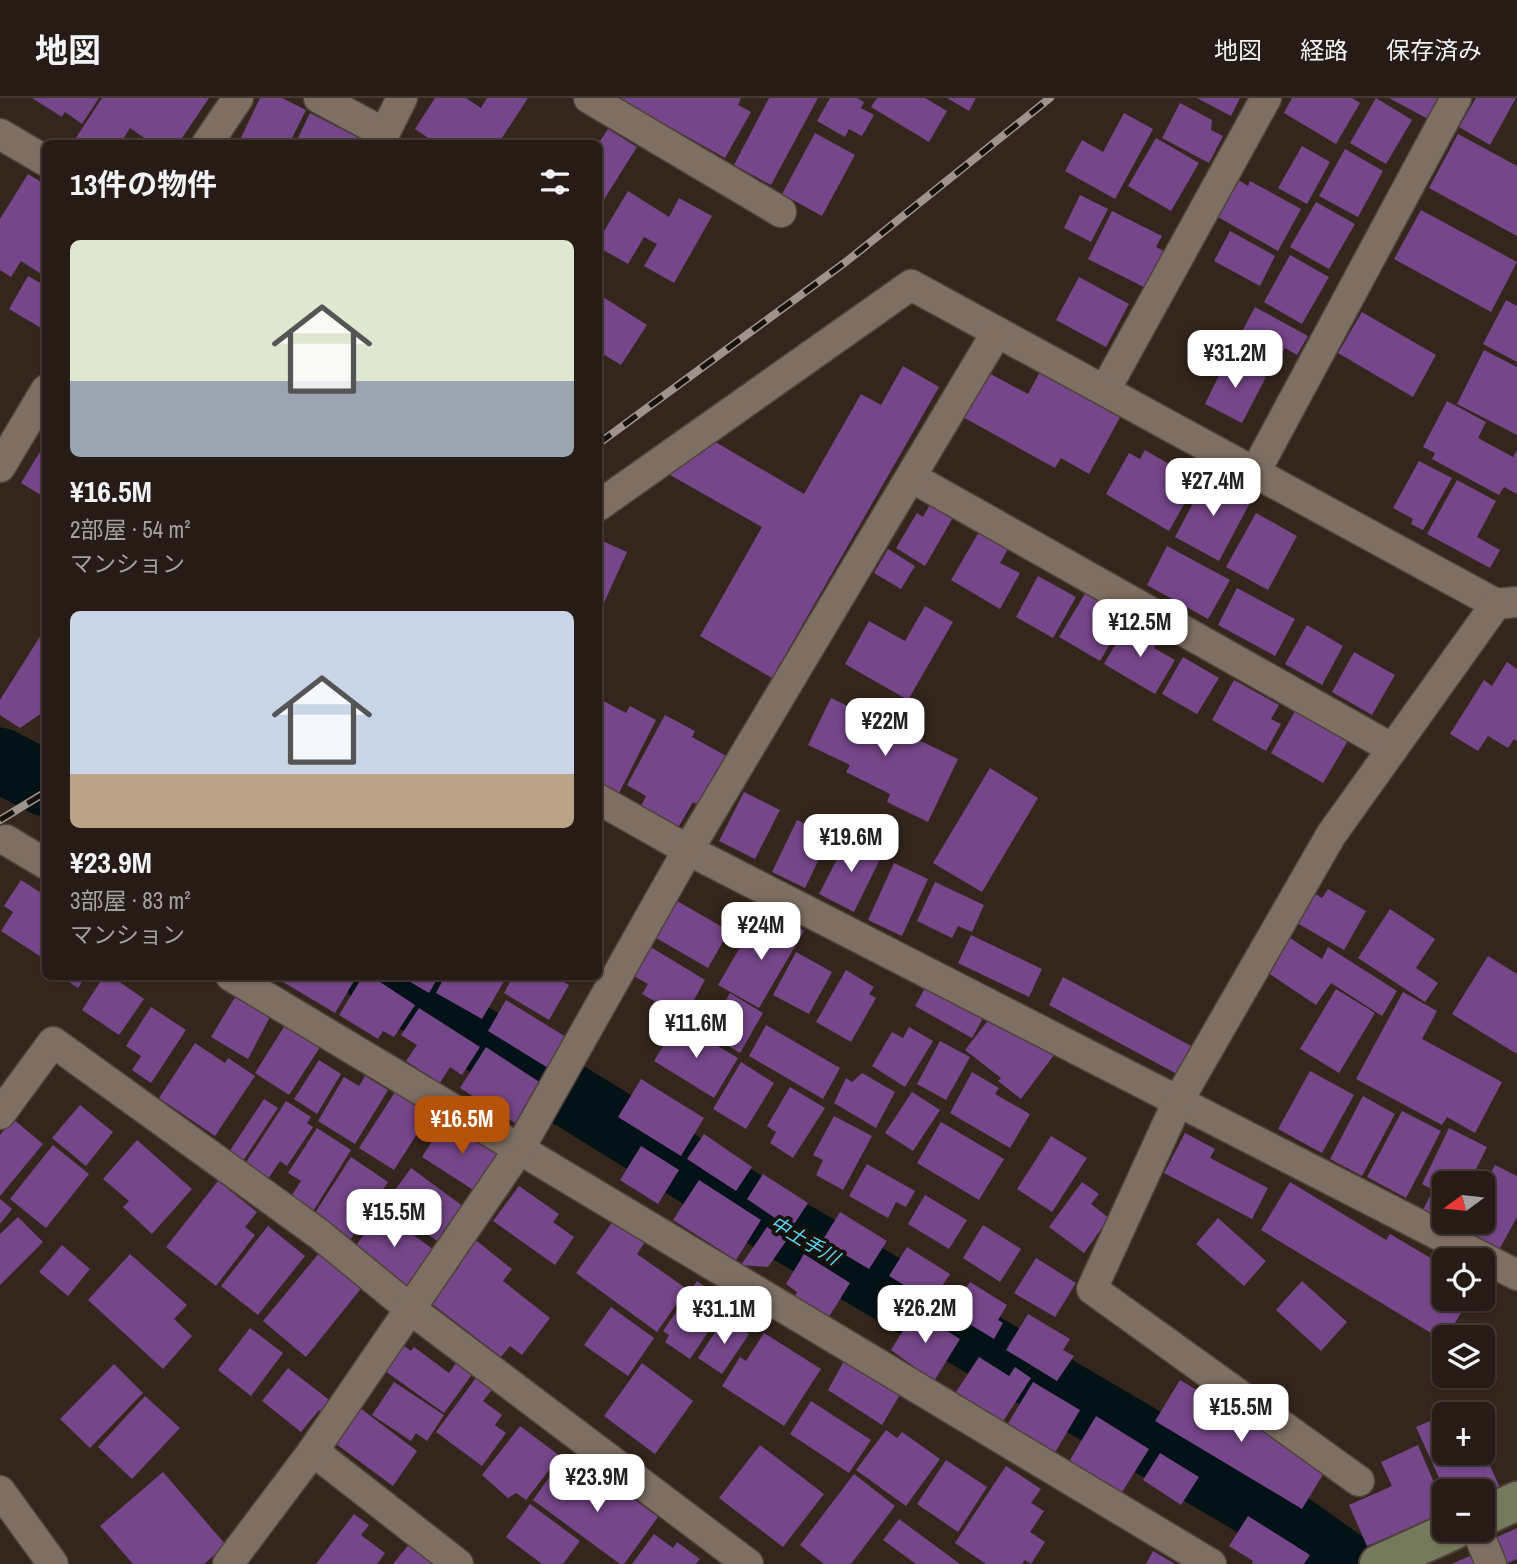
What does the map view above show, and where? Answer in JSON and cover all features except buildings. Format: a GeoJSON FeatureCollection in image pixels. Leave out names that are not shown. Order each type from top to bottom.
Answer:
{"type":"FeatureCollection","features":[{"type":"Feature","properties":{"kind":"street"},"geometry":{"type":"LineString","coordinates":[[210,140],[238,98]]}},
{"type":"Feature","properties":{"kind":"street"},"geometry":{"type":"LineString","coordinates":[[319,98],[382,138],[402,98]]}},
{"type":"Feature","properties":{"kind":"street"},"geometry":{"type":"LineString","coordinates":[[589,98],[781,212]]}},
{"type":"Feature","properties":{"kind":"street"},"geometry":{"type":"LineString","coordinates":[[1105,390],[1266,98]]}},
{"type":"Feature","properties":{"kind":"street"},"geometry":{"type":"LineString","coordinates":[[1255,472],[1456,98]]}},
{"type":"Feature","properties":{"kind":"street"},"geometry":{"type":"LineString","coordinates":[[0,134],[42,159]]}},
{"type":"Feature","properties":{"kind":"street"},"geometry":{"type":"LineString","coordinates":[[602,503],[911,285],[1255,472],[1511,601],[1393,750],[1331,835],[1178,1101],[1092,1289],[1359,1481]]}},
{"type":"Feature","properties":{"kind":"street"},"geometry":{"type":"LineString","coordinates":[[228,1564],[313,1451],[518,1151],[688,850],[997,332]]}},
{"type":"Feature","properties":{"kind":"street"},"geometry":{"type":"LineString","coordinates":[[0,467],[41,408]]}},
{"type":"Feature","properties":{"kind":"street"},"geometry":{"type":"LineString","coordinates":[[911,477],[1393,750]]}},
{"type":"Feature","properties":{"kind":"street"},"geometry":{"type":"LineString","coordinates":[[602,801],[688,850],[1517,1275]]}},
{"type":"Feature","properties":{"kind":"street"},"geometry":{"type":"LineString","coordinates":[[6,840],[42,862]]}},
{"type":"Feature","properties":{"kind":"street"},"geometry":{"type":"LineString","coordinates":[[238,980],[518,1151],[1211,1564]]}},
{"type":"Feature","properties":{"kind":"street"},"geometry":{"type":"LineString","coordinates":[[0,1114],[53,1042],[319,1234],[410,1308],[748,1564]]}},
{"type":"Feature","properties":{"kind":"street"},"geometry":{"type":"LineString","coordinates":[[313,1451],[458,1564]]}},
{"type":"Feature","properties":{"kind":"street"},"geometry":{"type":"LineString","coordinates":[[0,1492],[53,1564]]}},
{"type":"Feature","properties":{"kind":"street"},"geometry":{"type":"LineString","coordinates":[[1495,1511],[1517,1500]]}},
{"type":"Feature","properties":{"kind":"street"},"geometry":{"type":"LineString","coordinates":[[1379,1564],[1432,1540]]}},
{"type":"Feature","properties":{"kind":"street"},"geometry":{"type":"LineString","coordinates":[[1482,1542],[1490,1564]]}},
{"type":"Feature","properties":{"kind":"waterway","name":"中土手川"},"geometry":{"type":"LineString","coordinates":[[0,760],[42,782]]}},
{"type":"Feature","properties":{"kind":"waterway","name":"中土手川"},"geometry":{"type":"LineString","coordinates":[[382,980],[791,1232],[1296,1529],[1345,1564]]}},
{"type":"Feature","properties":{"kind":"railway"},"geometry":{"type":"LineString","coordinates":[[602,441],[847,261],[1050,98]]}},
{"type":"Feature","properties":{"kind":"railway"},"geometry":{"type":"LineString","coordinates":[[0,820],[42,794]]}}]}
